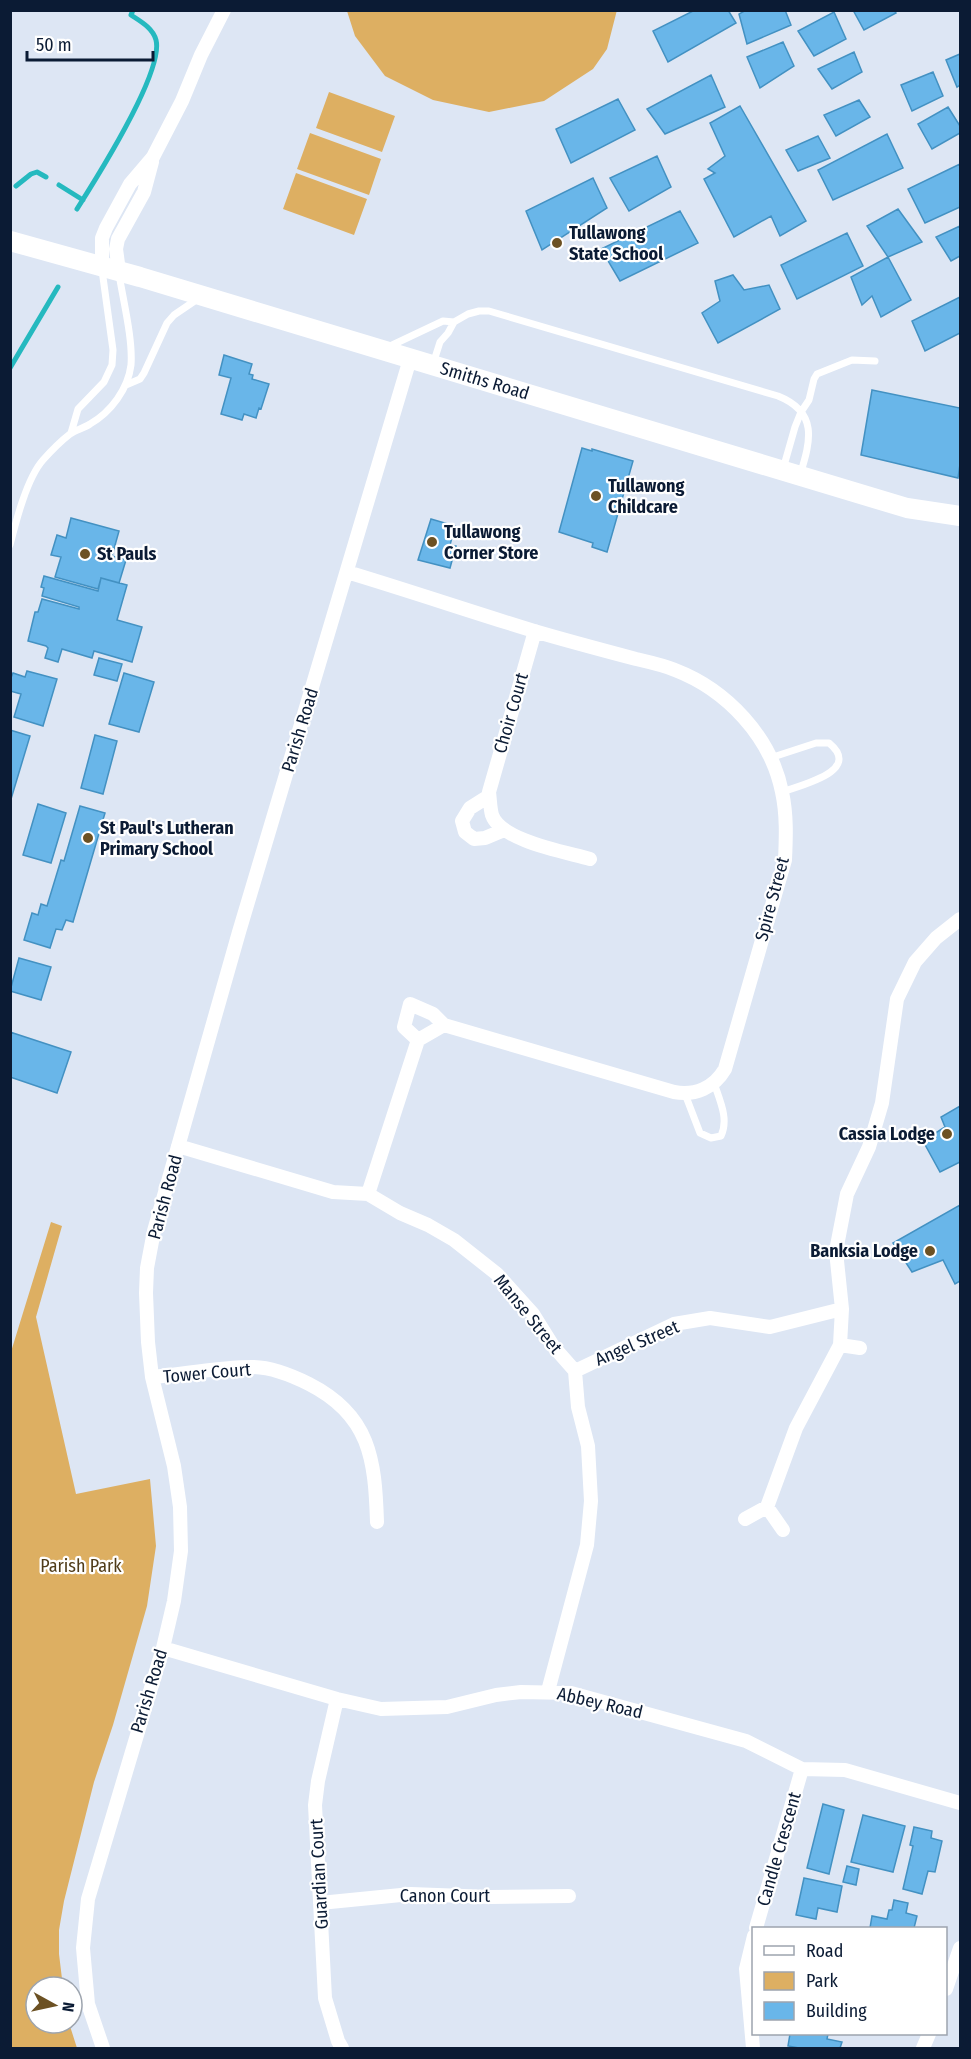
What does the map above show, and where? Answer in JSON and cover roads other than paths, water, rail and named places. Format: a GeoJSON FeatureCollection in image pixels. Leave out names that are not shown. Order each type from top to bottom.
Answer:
{"type":"FeatureCollection","features":[{"type":"Feature","properties":{"kind":"main road","name":"Smiths Road"},"geometry":{"type":"LineString","coordinates":[[10,241],[110,268],[907,508],[960,516]]}},
{"type":"Feature","properties":{"kind":"street"},"geometry":{"type":"LineString","coordinates":[[110,268],[103,233],[130,184],[153,157],[224,10]]}},
{"type":"Feature","properties":{"kind":"street","name":"Parish Road"},"geometry":{"type":"LineString","coordinates":[[103,2049],[88,2004],[83,1948],[88,1899],[163,1648],[174,1601],[181,1551],[180,1507],[174,1466],[152,1377],[146,1317],[147,1268],[154,1231],[243,921],[410,359]]}},
{"type":"Feature","properties":{"kind":"street","name":"Spire Street"},"geometry":{"type":"LineString","coordinates":[[347,572],[535,631],[674,669],[698,681],[723,698],[742,716],[756,734],[770,759],[782,792],[785,813],[785,860],[724,1069],[714,1083]]}},
{"type":"Feature","properties":{"kind":"street","name":"Choir Court"},"geometry":{"type":"LineString","coordinates":[[489,796],[535,631]]}},
{"type":"Feature","properties":{"kind":"street"},"geometry":{"type":"LineString","coordinates":[[504,830],[484,838],[474,839],[465,832],[462,821],[470,808],[489,796],[492,817],[504,830],[532,843],[590,859]]}},
{"type":"Feature","properties":{"kind":"street"},"geometry":{"type":"LineString","coordinates":[[745,1519],[767,1507],[796,1428],[840,1345],[842,1309],[836,1251],[847,1194],[869,1147],[882,1103],[897,999],[915,962],[936,938],[960,919]]}},
{"type":"Feature","properties":{"kind":"street"},"geometry":{"type":"LineString","coordinates":[[418,1040],[404,1027],[410,1004],[432,1014],[444,1025],[685,1094],[714,1083]]}},
{"type":"Feature","properties":{"kind":"street"},"geometry":{"type":"LineString","coordinates":[[368,1194],[418,1040],[444,1025]]}},
{"type":"Feature","properties":{"kind":"street","name":"Manse Street"},"geometry":{"type":"LineString","coordinates":[[178,1146],[333,1192],[368,1194],[400,1213],[428,1225],[454,1240],[497,1274],[533,1314],[552,1346],[575,1371],[578,1407],[588,1446],[591,1472],[590,1512],[587,1545],[548,1691]]}},
{"type":"Feature","properties":{"kind":"street","name":"Angel Street"},"geometry":{"type":"LineString","coordinates":[[575,1371],[674,1324],[710,1318],[770,1327],[842,1309]]}},
{"type":"Feature","properties":{"kind":"street"},"geometry":{"type":"LineString","coordinates":[[840,1345],[860,1348]]}},
{"type":"Feature","properties":{"kind":"street","name":"Tower Court"},"geometry":{"type":"LineString","coordinates":[[152,1377],[254,1367],[295,1377],[326,1393],[355,1419],[371,1455],[376,1485],[377,1522]]}},
{"type":"Feature","properties":{"kind":"street"},"geometry":{"type":"LineString","coordinates":[[767,1507],[783,1530]]}},
{"type":"Feature","properties":{"kind":"street","name":"Abbey Road"},"geometry":{"type":"LineString","coordinates":[[163,1648],[337,1699],[381,1709],[447,1707],[496,1695],[548,1691],[571,1693],[746,1741],[802,1769],[845,1770],[960,1803]]}},
{"type":"Feature","properties":{"kind":"street","name":"Guardian Court"},"geometry":{"type":"LineString","coordinates":[[337,1699],[316,1794],[325,1998],[342,2049]]}},
{"type":"Feature","properties":{"kind":"street","name":"Candle Crescent"},"geometry":{"type":"LineString","coordinates":[[757,1927],[802,1769]]}},
{"type":"Feature","properties":{"kind":"street","name":"Canon Court"},"geometry":{"type":"LineString","coordinates":[[320,1903],[411,1894],[490,1897],[569,1896]]}},
{"type":"Feature","properties":{"kind":"street"},"geometry":{"type":"LineString","coordinates":[[752,1941],[746,1969],[753,2049]]}},
{"type":"Feature","properties":{"kind":"street"},"geometry":{"type":"LineString","coordinates":[[947,1984],[960,1948]]}},
{"type":"Feature","properties":{"kind":"street"},"geometry":{"type":"LineString","coordinates":[[923,2049],[929,2035]]}},
{"type":"Feature","properties":{"kind":"lane"},"geometry":{"type":"LineString","coordinates":[[10,545],[12,532],[24,499],[42,460],[71,433],[92,423],[102,415],[126,385],[131,365],[131,352],[110,268]]}},
{"type":"Feature","properties":{"kind":"lane"},"geometry":{"type":"LineString","coordinates":[[71,433],[78,409],[104,382],[112,365],[113,350],[106,307],[110,268]]}},
{"type":"Feature","properties":{"kind":"lane"},"geometry":{"type":"LineString","coordinates":[[126,385],[140,379],[144,373],[167,323],[174,315],[201,296]]}},
{"type":"Feature","properties":{"kind":"lane"},"geometry":{"type":"LineString","coordinates":[[433,366],[440,342],[454,322],[479,311],[500,314],[778,396],[788,400],[801,412],[809,427],[809,435],[791,474]]}},
{"type":"Feature","properties":{"kind":"lane"},"geometry":{"type":"LineString","coordinates":[[381,351],[443,321],[454,322]]}},
{"type":"Feature","properties":{"kind":"lane"},"geometry":{"type":"LineString","coordinates":[[791,474],[801,412],[809,400],[814,379],[818,374],[852,360],[875,361]]}},
{"type":"Feature","properties":{"kind":"lane"},"geometry":{"type":"LineString","coordinates":[[770,759],[816,743],[829,743],[836,748],[839,755],[838,765],[828,775],[782,792]]}},
{"type":"Feature","properties":{"kind":"lane"},"geometry":{"type":"LineString","coordinates":[[685,1094],[700,1133],[711,1138],[721,1136],[725,1127],[724,1113],[714,1083]]}},
{"type":"Feature","properties":{"kind":"waterway"},"geometry":{"type":"LineString","coordinates":[[77,209],[140,100],[156,55],[156,40],[152,32],[131,15],[133,10]]}},
{"type":"Feature","properties":{"kind":"waterway"},"geometry":{"type":"LineString","coordinates":[[16,186],[37,172],[46,177]]}},
{"type":"Feature","properties":{"kind":"waterway"},"geometry":{"type":"LineString","coordinates":[[59,185],[83,200]]}},
{"type":"Feature","properties":{"kind":"waterway"},"geometry":{"type":"LineString","coordinates":[[10,368],[58,287]]}},
{"type":"Feature","properties":{"kind":"place","name":"Tullawong State School"},"geometry":{"type":"Point","coordinates":[557,243]}},
{"type":"Feature","properties":{"kind":"place","name":"Tullawong Childcare"},"geometry":{"type":"Point","coordinates":[596,496]}},
{"type":"Feature","properties":{"kind":"place","name":"Tullawong Corner Store"},"geometry":{"type":"Point","coordinates":[432,542]}},
{"type":"Feature","properties":{"kind":"place","name":"St Pauls"},"geometry":{"type":"Point","coordinates":[85,554]}},
{"type":"Feature","properties":{"kind":"place","name":"St Paul's Lutheran Primary School"},"geometry":{"type":"Point","coordinates":[88,838]}},
{"type":"Feature","properties":{"kind":"place","name":"Cassia Lodge"},"geometry":{"type":"Point","coordinates":[947,1134]}},
{"type":"Feature","properties":{"kind":"place","name":"Banksia Lodge"},"geometry":{"type":"Point","coordinates":[930,1251]}},
{"type":"Feature","properties":{"kind":"park label","name":"Parish Park"},"geometry":{"type":"Point","coordinates":[81,1566]}}]}
